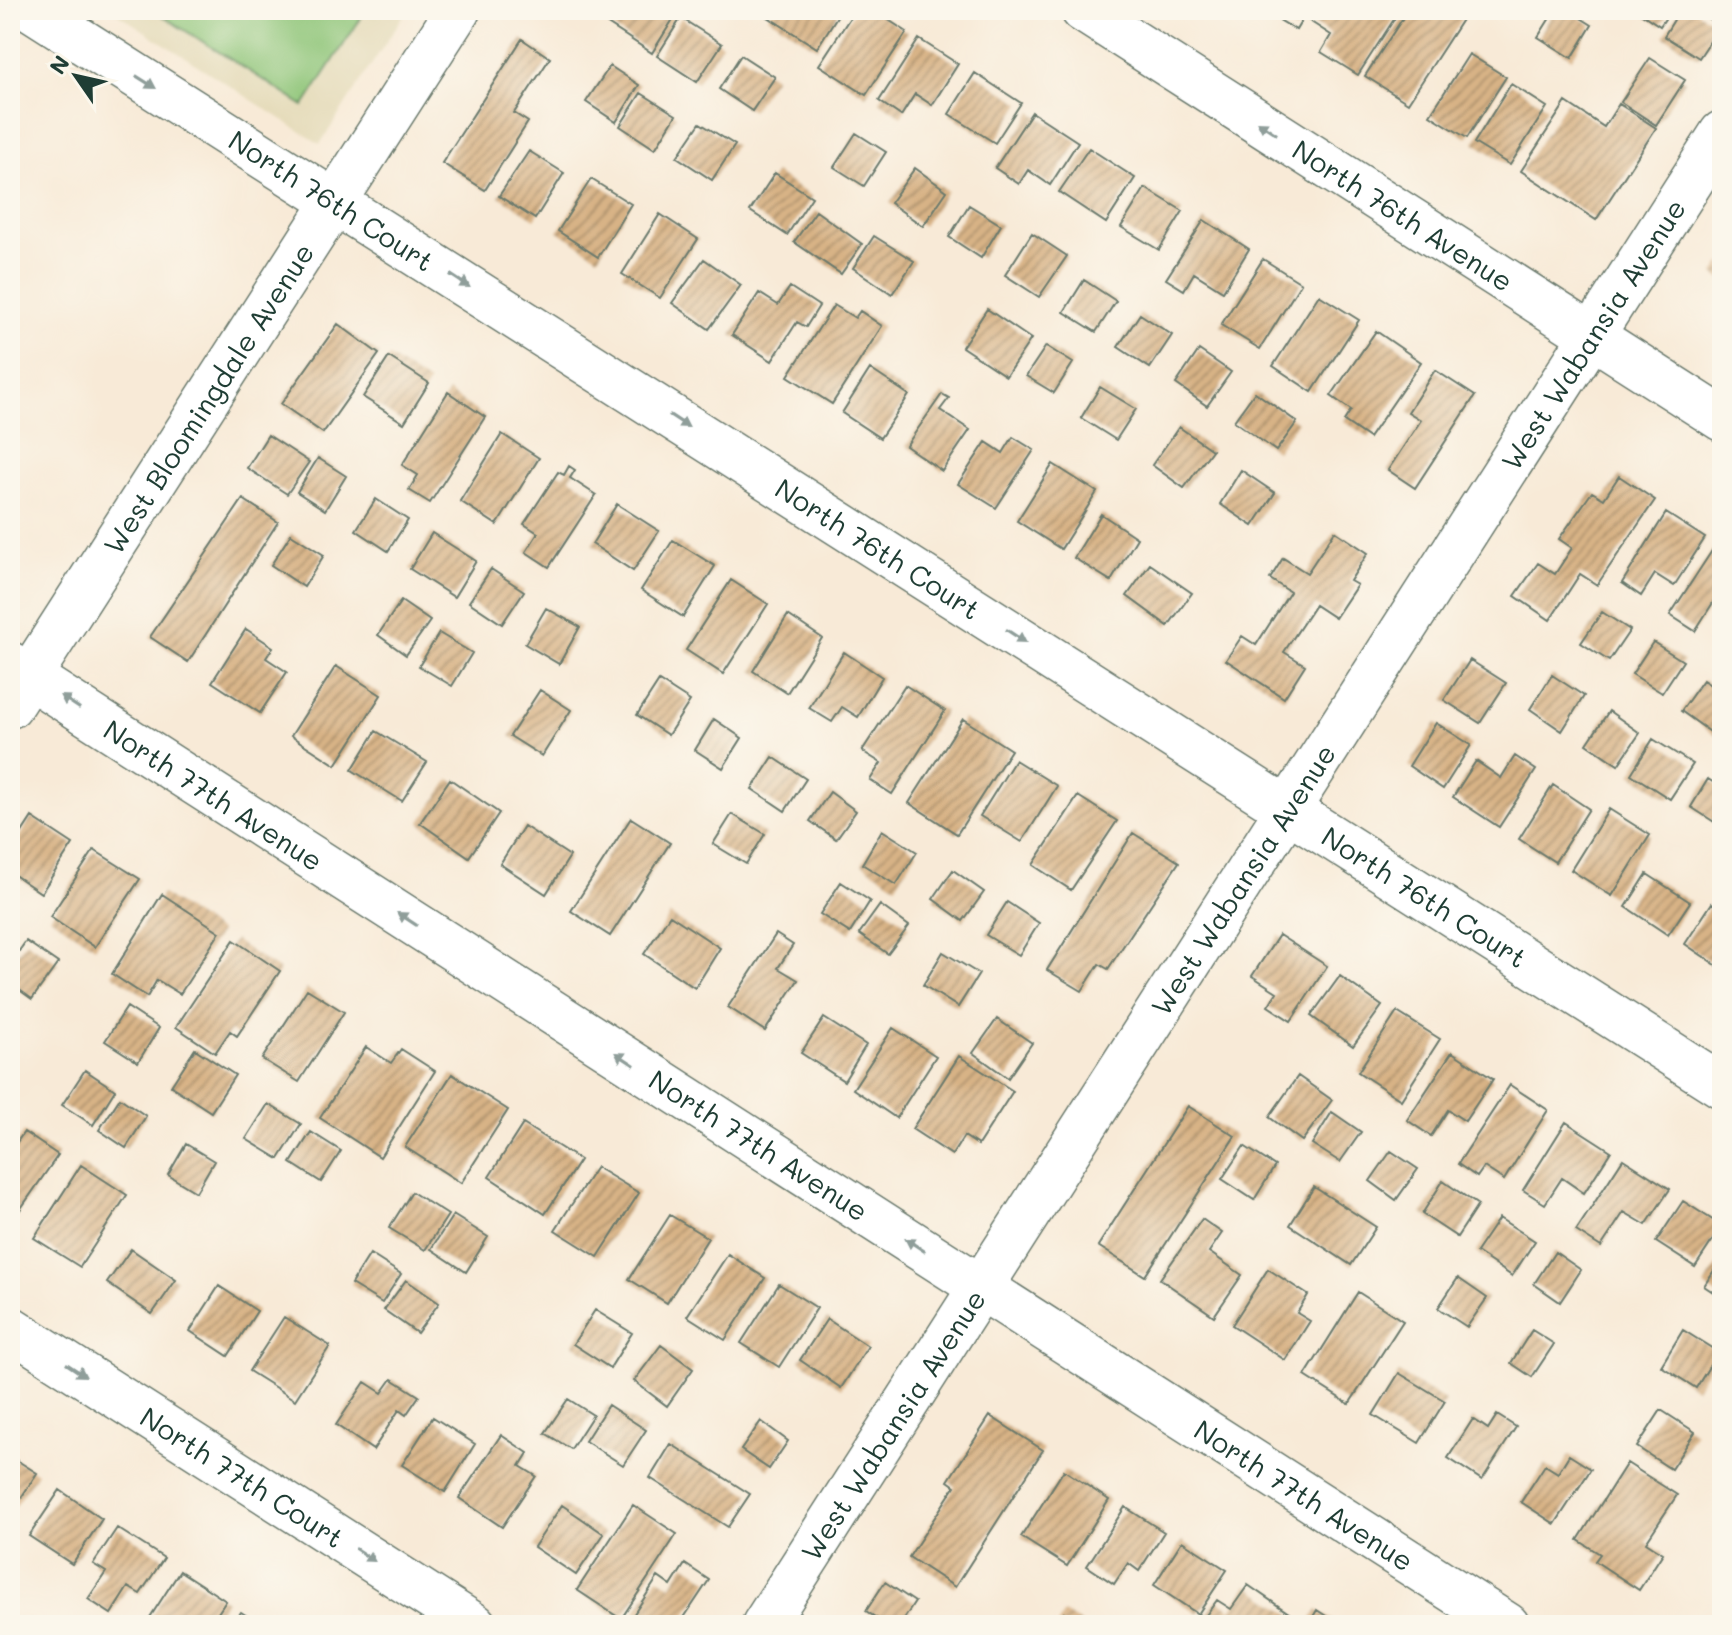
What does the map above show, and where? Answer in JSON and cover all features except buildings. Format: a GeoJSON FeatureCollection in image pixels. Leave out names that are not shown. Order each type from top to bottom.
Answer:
{"type":"FeatureCollection","features":[{"type":"Feature","properties":{"kind":"street","name":"North 76th Court"},"geometry":{"type":"LineString","coordinates":[[33,10],[1722,1086]]}},
{"type":"Feature","properties":{"kind":"street","name":"West Bloomingdale Avenue"},"geometry":{"type":"LineString","coordinates":[[16,682],[458,10]]}},
{"type":"Feature","properties":{"kind":"street","name":"North 76th Avenue"},"geometry":{"type":"LineString","coordinates":[[1083,10],[1722,419]]}},
{"type":"Feature","properties":{"kind":"street","name":"West Wabansia Avenue"},"geometry":{"type":"LineString","coordinates":[[764,1625],[1722,133]]}},
{"type":"Feature","properties":{"kind":"street","name":"North 77th Avenue"},"geometry":{"type":"LineString","coordinates":[[16,682],[981,1287],[1507,1625]]}},
{"type":"Feature","properties":{"kind":"street","name":"North 77th Court"},"geometry":{"type":"LineString","coordinates":[[10,1328],[474,1625]]}},
{"type":"Feature","properties":{"kind":"shaded area"},"geometry":{"type":"Polygon","coordinates":[[[112,10],[407,10],[320,144],[112,10]]]}},
{"type":"Feature","properties":{"kind":"green space"},"geometry":{"type":"Polygon","coordinates":[[[153,10],[366,10],[304,106],[153,10]]]}}]}
